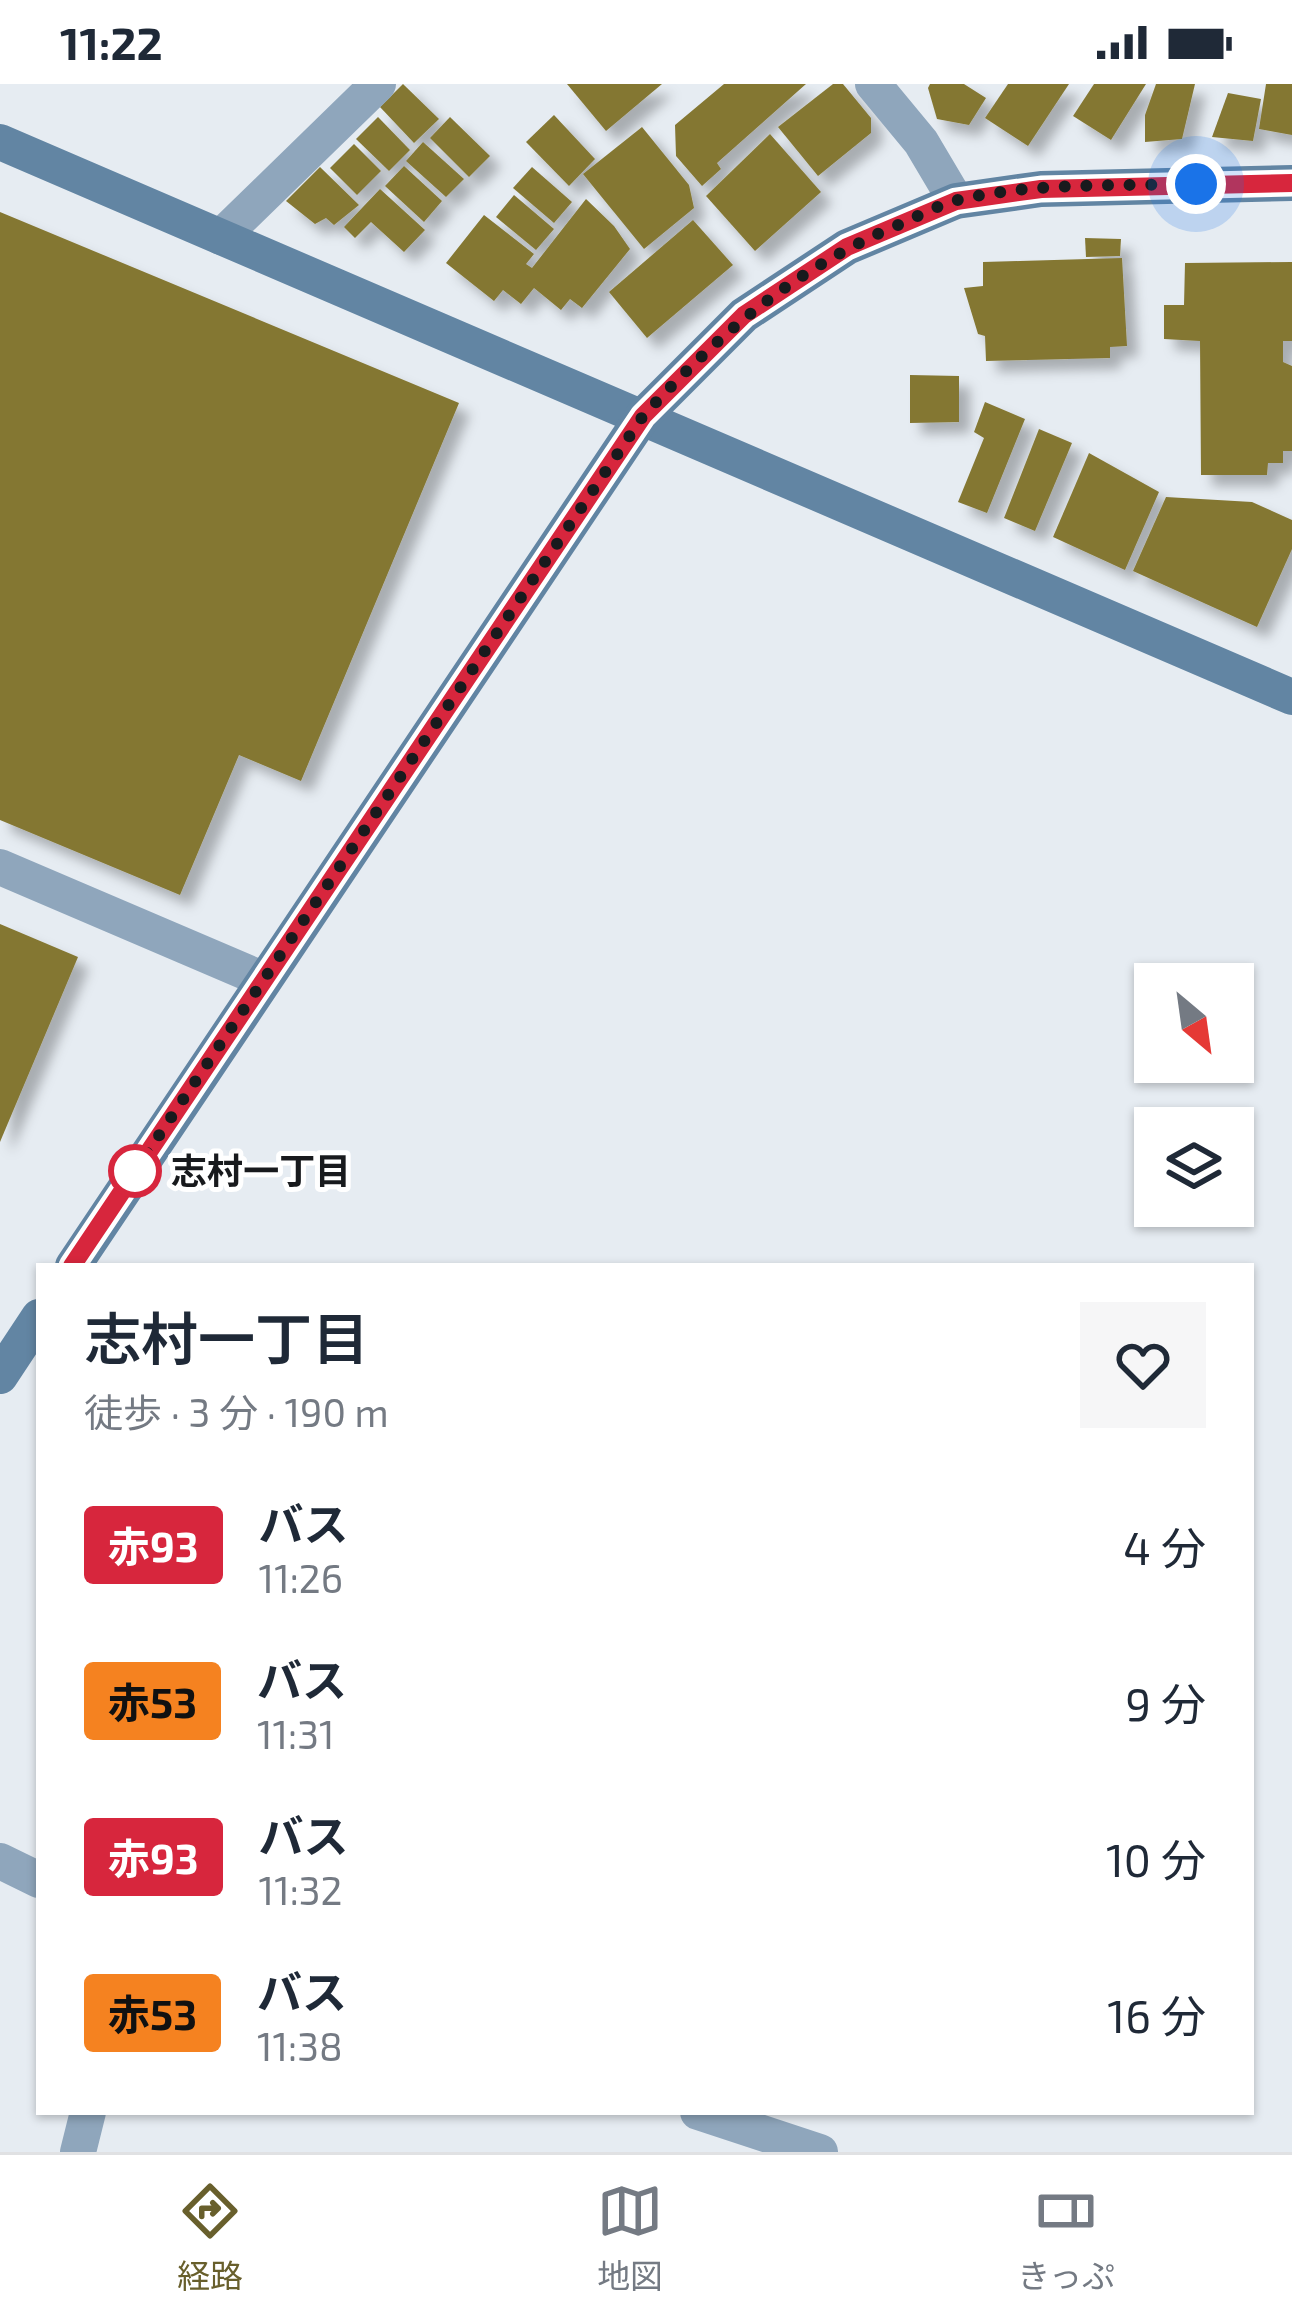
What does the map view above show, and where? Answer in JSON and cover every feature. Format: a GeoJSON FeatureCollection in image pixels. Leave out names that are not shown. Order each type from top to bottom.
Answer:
{"type":"FeatureCollection","features":[{"type":"Feature","properties":{"kind":"main road"},"geometry":{"type":"LineString","coordinates":[[0,142],[1292,697]]}},
{"type":"Feature","properties":{"kind":"main road"},"geometry":{"type":"LineString","coordinates":[[75,1263],[643,416],[744,315],[847,247],[956,201],[1041,189],[1292,183]]}},
{"type":"Feature","properties":{"kind":"main road"},"geometry":{"type":"LineString","coordinates":[[2,1370],[36,1321]]}},
{"type":"Feature","properties":{"kind":"street"},"geometry":{"type":"LineString","coordinates":[[221,237],[378,84]]}},
{"type":"Feature","properties":{"kind":"street"},"geometry":{"type":"LineString","coordinates":[[889,91],[956,201]]}},
{"type":"Feature","properties":{"kind":"street"},"geometry":{"type":"LineString","coordinates":[[0,867],[262,979]]}},
{"type":"Feature","properties":{"kind":"street"},"geometry":{"type":"LineString","coordinates":[[0,1861],[36,1879]]}},
{"type":"Feature","properties":{"kind":"street"},"geometry":{"type":"LineString","coordinates":[[78,2152],[87,2115]]}},
{"type":"Feature","properties":{"kind":"street"},"geometry":{"type":"LineString","coordinates":[[707,2115],[820,2152]]}},
{"type":"Feature","properties":{"kind":"building"},"geometry":{"type":"Polygon","coordinates":[[[403,84],[439,119],[414,143],[380,107],[403,84]]]}},
{"type":"Feature","properties":{"kind":"building"},"geometry":{"type":"Polygon","coordinates":[[[567,84],[662,84],[606,131],[567,84]]]}},
{"type":"Feature","properties":{"kind":"building"},"geometry":{"type":"Polygon","coordinates":[[[724,84],[806,84],[717,163],[721,169],[702,186],[676,156],[675,125],[724,84]]]}},
{"type":"Feature","properties":{"kind":"building"},"geometry":{"type":"Polygon","coordinates":[[[833,84],[843,84],[871,118],[871,133],[818,176],[778,127],[833,84]]]}},
{"type":"Feature","properties":{"kind":"building"},"geometry":{"type":"Polygon","coordinates":[[[930,84],[964,84],[986,98],[969,125],[937,119],[930,84]]]}},
{"type":"Feature","properties":{"kind":"building"},"geometry":{"type":"Polygon","coordinates":[[[1008,84],[1069,84],[1028,146],[985,118],[1008,84]]]}},
{"type":"Feature","properties":{"kind":"building"},"geometry":{"type":"Polygon","coordinates":[[[1094,84],[1146,84],[1111,140],[1073,116],[1094,84]]]}},
{"type":"Feature","properties":{"kind":"building"},"geometry":{"type":"Polygon","coordinates":[[[1156,84],[1195,84],[1182,139],[1145,142],[1145,115],[1156,84]]]}},
{"type":"Feature","properties":{"kind":"building"},"geometry":{"type":"Polygon","coordinates":[[[1266,84],[1292,84],[1292,135],[1259,129],[1266,84]]]}},
{"type":"Feature","properties":{"kind":"building"},"geometry":{"type":"Polygon","coordinates":[[[1228,93],[1261,99],[1253,141],[1212,137],[1228,93]]]}},
{"type":"Feature","properties":{"kind":"building"},"geometry":{"type":"Polygon","coordinates":[[[554,115],[595,159],[569,186],[526,142],[554,115]]]}},
{"type":"Feature","properties":{"kind":"building"},"geometry":{"type":"Polygon","coordinates":[[[378,117],[410,150],[389,171],[356,139],[378,117]]]}},
{"type":"Feature","properties":{"kind":"building"},"geometry":{"type":"Polygon","coordinates":[[[450,117],[490,156],[469,177],[430,138],[450,117]]]}},
{"type":"Feature","properties":{"kind":"building"},"geometry":{"type":"Polygon","coordinates":[[[642,127],[689,185],[694,208],[644,249],[583,174],[642,127]]]}},
{"type":"Feature","properties":{"kind":"building"},"geometry":{"type":"Polygon","coordinates":[[[770,134],[821,192],[755,251],[706,196],[770,134]]]}},
{"type":"Feature","properties":{"kind":"building"},"geometry":{"type":"Polygon","coordinates":[[[423,142],[464,179],[446,197],[406,161],[423,142]]]}},
{"type":"Feature","properties":{"kind":"building"},"geometry":{"type":"Polygon","coordinates":[[[354,144],[381,171],[357,195],[330,168],[354,144]]]}},
{"type":"Feature","properties":{"kind":"building"},"geometry":{"type":"Polygon","coordinates":[[[404,166],[442,201],[424,222],[385,186],[404,166]]]}},
{"type":"Feature","properties":{"kind":"building"},"geometry":{"type":"Polygon","coordinates":[[[320,167],[359,205],[334,225],[326,218],[315,224],[286,201],[320,167]]]}},
{"type":"Feature","properties":{"kind":"building"},"geometry":{"type":"Polygon","coordinates":[[[532,167],[572,202],[554,223],[513,188],[532,167]]]}},
{"type":"Feature","properties":{"kind":"building"},"geometry":{"type":"Polygon","coordinates":[[[380,189],[425,230],[404,252],[371,222],[355,238],[344,227],[380,189]]]}},
{"type":"Feature","properties":{"kind":"building"},"geometry":{"type":"Polygon","coordinates":[[[514,195],[554,229],[536,250],[496,217],[514,195]]]}},
{"type":"Feature","properties":{"kind":"building"},"geometry":{"type":"Polygon","coordinates":[[[586,199],[630,249],[582,308],[570,299],[561,310],[534,288],[521,304],[503,290],[494,301],[446,263],[484,215],[534,254],[526,264],[532,268],[586,199]]]}},
{"type":"Feature","properties":{"kind":"building"},"geometry":{"type":"Polygon","coordinates":[[[0,212],[459,403],[301,781],[239,755],[180,895],[0,820],[0,212]]]}},
{"type":"Feature","properties":{"kind":"building"},"geometry":{"type":"Polygon","coordinates":[[[693,220],[733,265],[647,338],[609,292],[693,220]]]}},
{"type":"Feature","properties":{"kind":"building"},"geometry":{"type":"Polygon","coordinates":[[[1085,238],[1121,239],[1120,256],[1086,257],[1085,238]]]}},
{"type":"Feature","properties":{"kind":"building"},"geometry":{"type":"Polygon","coordinates":[[[1122,258],[1127,346],[1110,347],[1110,358],[986,361],[985,336],[978,334],[964,288],[983,286],[983,262],[1122,258]]]}},
{"type":"Feature","properties":{"kind":"building"},"geometry":{"type":"Polygon","coordinates":[[[1292,262],[1292,341],[1283,341],[1283,362],[1292,366],[1292,451],[1283,451],[1283,463],[1268,463],[1267,475],[1201,475],[1200,341],[1164,339],[1164,305],[1184,305],[1185,263],[1292,262]]]}},
{"type":"Feature","properties":{"kind":"building"},"geometry":{"type":"Polygon","coordinates":[[[910,375],[959,376],[959,422],[910,423],[910,375]]]}},
{"type":"Feature","properties":{"kind":"building"},"geometry":{"type":"Polygon","coordinates":[[[985,402],[1025,419],[987,513],[958,502],[984,438],[974,432],[985,402]]]}},
{"type":"Feature","properties":{"kind":"building"},"geometry":{"type":"Polygon","coordinates":[[[1039,429],[1072,443],[1035,531],[1004,518],[1039,429]]]}},
{"type":"Feature","properties":{"kind":"building"},"geometry":{"type":"Polygon","coordinates":[[[1089,453],[1159,492],[1125,570],[1053,537],[1089,453]]]}},
{"type":"Feature","properties":{"kind":"building"},"geometry":{"type":"Polygon","coordinates":[[[1166,497],[1252,502],[1292,520],[1292,549],[1257,627],[1133,571],[1166,497]]]}},
{"type":"Feature","properties":{"kind":"building"},"geometry":{"type":"Polygon","coordinates":[[[0,924],[78,957],[0,1142],[0,924]]]}},
{"type":"Feature","properties":{"kind":"bus line","name":"赤93"},"geometry":{"type":"LineString","coordinates":[[74,1263],[643,416],[744,315],[847,247],[956,201],[1041,189],[1292,183]]}},
{"type":"Feature","properties":{"kind":"place","name":"志村一丁目"},"geometry":{"type":"Point","coordinates":[135,1171]}},
{"type":"Feature","properties":{"kind":"route"},"geometry":{"type":"LineString","coordinates":[[135,1171],[643,416],[690,365],[744,315],[847,247],[956,201],[1041,189],[1196,184]]}}]}
